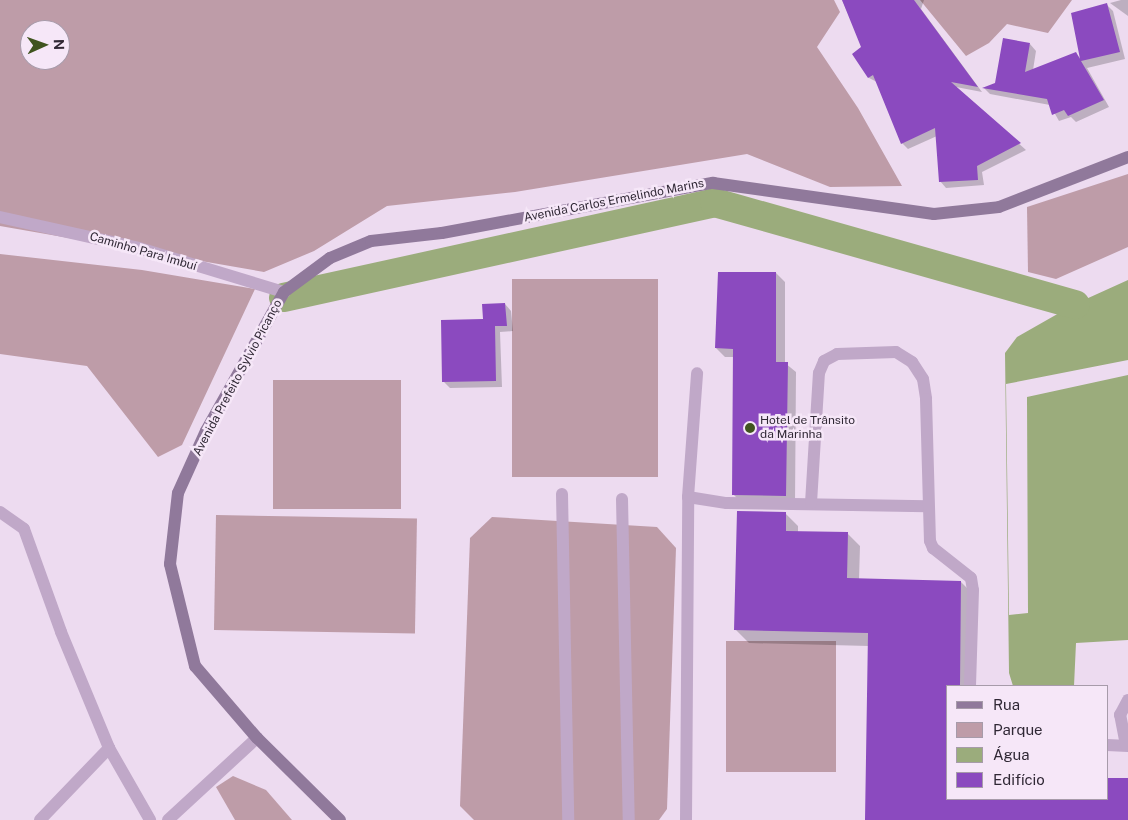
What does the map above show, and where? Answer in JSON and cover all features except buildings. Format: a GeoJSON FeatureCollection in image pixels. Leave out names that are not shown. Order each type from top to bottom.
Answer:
{"type":"FeatureCollection","features":[{"type":"Feature","properties":{"kind":"street","name":"Avenida Carlos Ermelindo Marins"},"geometry":{"type":"LineString","coordinates":[[284,292],[330,258],[371,241],[442,233],[712,183],[934,214],[998,207],[1128,157]]}},
{"type":"Feature","properties":{"kind":"street","name":"Avenida Prefeito Sylvio Picanço"},"geometry":{"type":"LineString","coordinates":[[284,292],[206,432],[178,493],[170,564],[195,666],[257,738],[340,820]]}},
{"type":"Feature","properties":{"kind":"lane","name":"Caminho Para Imbuí"},"geometry":{"type":"LineString","coordinates":[[0,217],[139,248],[284,292]]}},
{"type":"Feature","properties":{"kind":"lane"},"geometry":{"type":"LineString","coordinates":[[812,503],[819,373],[824,361],[837,354],[896,352],[912,362],[923,379],[926,399],[927,506],[933,548],[971,578],[973,590],[970,685]]}},
{"type":"Feature","properties":{"kind":"lane"},"geometry":{"type":"LineString","coordinates":[[686,820],[688,497],[697,374]]}},
{"type":"Feature","properties":{"kind":"lane"},"geometry":{"type":"LineString","coordinates":[[562,494],[568,820]]}},
{"type":"Feature","properties":{"kind":"lane"},"geometry":{"type":"LineString","coordinates":[[688,497],[727,503],[927,506]]}},
{"type":"Feature","properties":{"kind":"lane"},"geometry":{"type":"LineString","coordinates":[[622,499],[629,820]]}},
{"type":"Feature","properties":{"kind":"lane"},"geometry":{"type":"LineString","coordinates":[[0,512],[24,529],[61,632],[108,748],[150,820]]}},
{"type":"Feature","properties":{"kind":"lane"},"geometry":{"type":"LineString","coordinates":[[1108,745],[1127,746],[1120,715],[1128,700]]}},
{"type":"Feature","properties":{"kind":"lane"},"geometry":{"type":"LineString","coordinates":[[168,820],[257,738]]}},
{"type":"Feature","properties":{"kind":"lane"},"geometry":{"type":"LineString","coordinates":[[40,820],[108,748]]}},
{"type":"Feature","properties":{"kind":"green space"},"geometry":{"type":"Polygon","coordinates":[[[0,0],[834,0],[840,12],[817,47],[858,108],[902,186],[830,187],[747,154],[515,192],[387,206],[314,251],[264,272],[0,226],[0,0]]]}},
{"type":"Feature","properties":{"kind":"green space"},"geometry":{"type":"Polygon","coordinates":[[[920,0],[1072,0],[1048,33],[1007,24],[989,43],[966,56],[920,0]]]}},
{"type":"Feature","properties":{"kind":"green space"},"geometry":{"type":"Polygon","coordinates":[[[1128,174],[1128,247],[1056,279],[1028,272],[1027,207],[1128,174]]]}},
{"type":"Feature","properties":{"kind":"green space"},"geometry":{"type":"Polygon","coordinates":[[[0,254],[142,270],[255,289],[182,445],[158,457],[87,366],[0,354],[0,254]]]}},
{"type":"Feature","properties":{"kind":"green space"},"geometry":{"type":"Polygon","coordinates":[[[512,279],[658,279],[658,477],[512,477],[512,279]]]}},
{"type":"Feature","properties":{"kind":"green space"},"geometry":{"type":"Polygon","coordinates":[[[273,380],[401,380],[401,509],[273,509],[273,380]]]}},
{"type":"Feature","properties":{"kind":"green space"},"geometry":{"type":"Polygon","coordinates":[[[216,515],[417,519],[415,633],[214,630],[216,515]]]}},
{"type":"Feature","properties":{"kind":"green space"},"geometry":{"type":"Polygon","coordinates":[[[492,517],[657,527],[676,548],[667,809],[659,820],[474,820],[460,806],[470,538],[492,517]]]}},
{"type":"Feature","properties":{"kind":"green space"},"geometry":{"type":"Polygon","coordinates":[[[726,641],[836,641],[836,772],[726,772],[726,641]]]}},
{"type":"Feature","properties":{"kind":"green space"},"geometry":{"type":"Polygon","coordinates":[[[233,776],[266,790],[292,820],[235,820],[216,787],[233,776]]]}},
{"type":"Feature","properties":{"kind":"water"},"geometry":{"type":"Polygon","coordinates":[[[1128,280],[1128,640],[1076,643],[1074,685],[1013,685],[1009,673],[1005,353],[1017,337],[1075,304],[1128,280]]]}},
{"type":"Feature","properties":{"kind":"pier"},"geometry":{"type":"Polygon","coordinates":[[[1128,360],[1128,375],[1027,397],[1028,613],[1009,615],[1006,384],[1128,360]]]}},
{"type":"Feature","properties":{"kind":"waterway"},"geometry":{"type":"LineString","coordinates":[[283,297],[714,202],[1075,304]]}},
{"type":"Feature","properties":{"kind":"place","name":"Hotel de Trânsito da Marinha"},"geometry":{"type":"Point","coordinates":[750,428]}}]}
